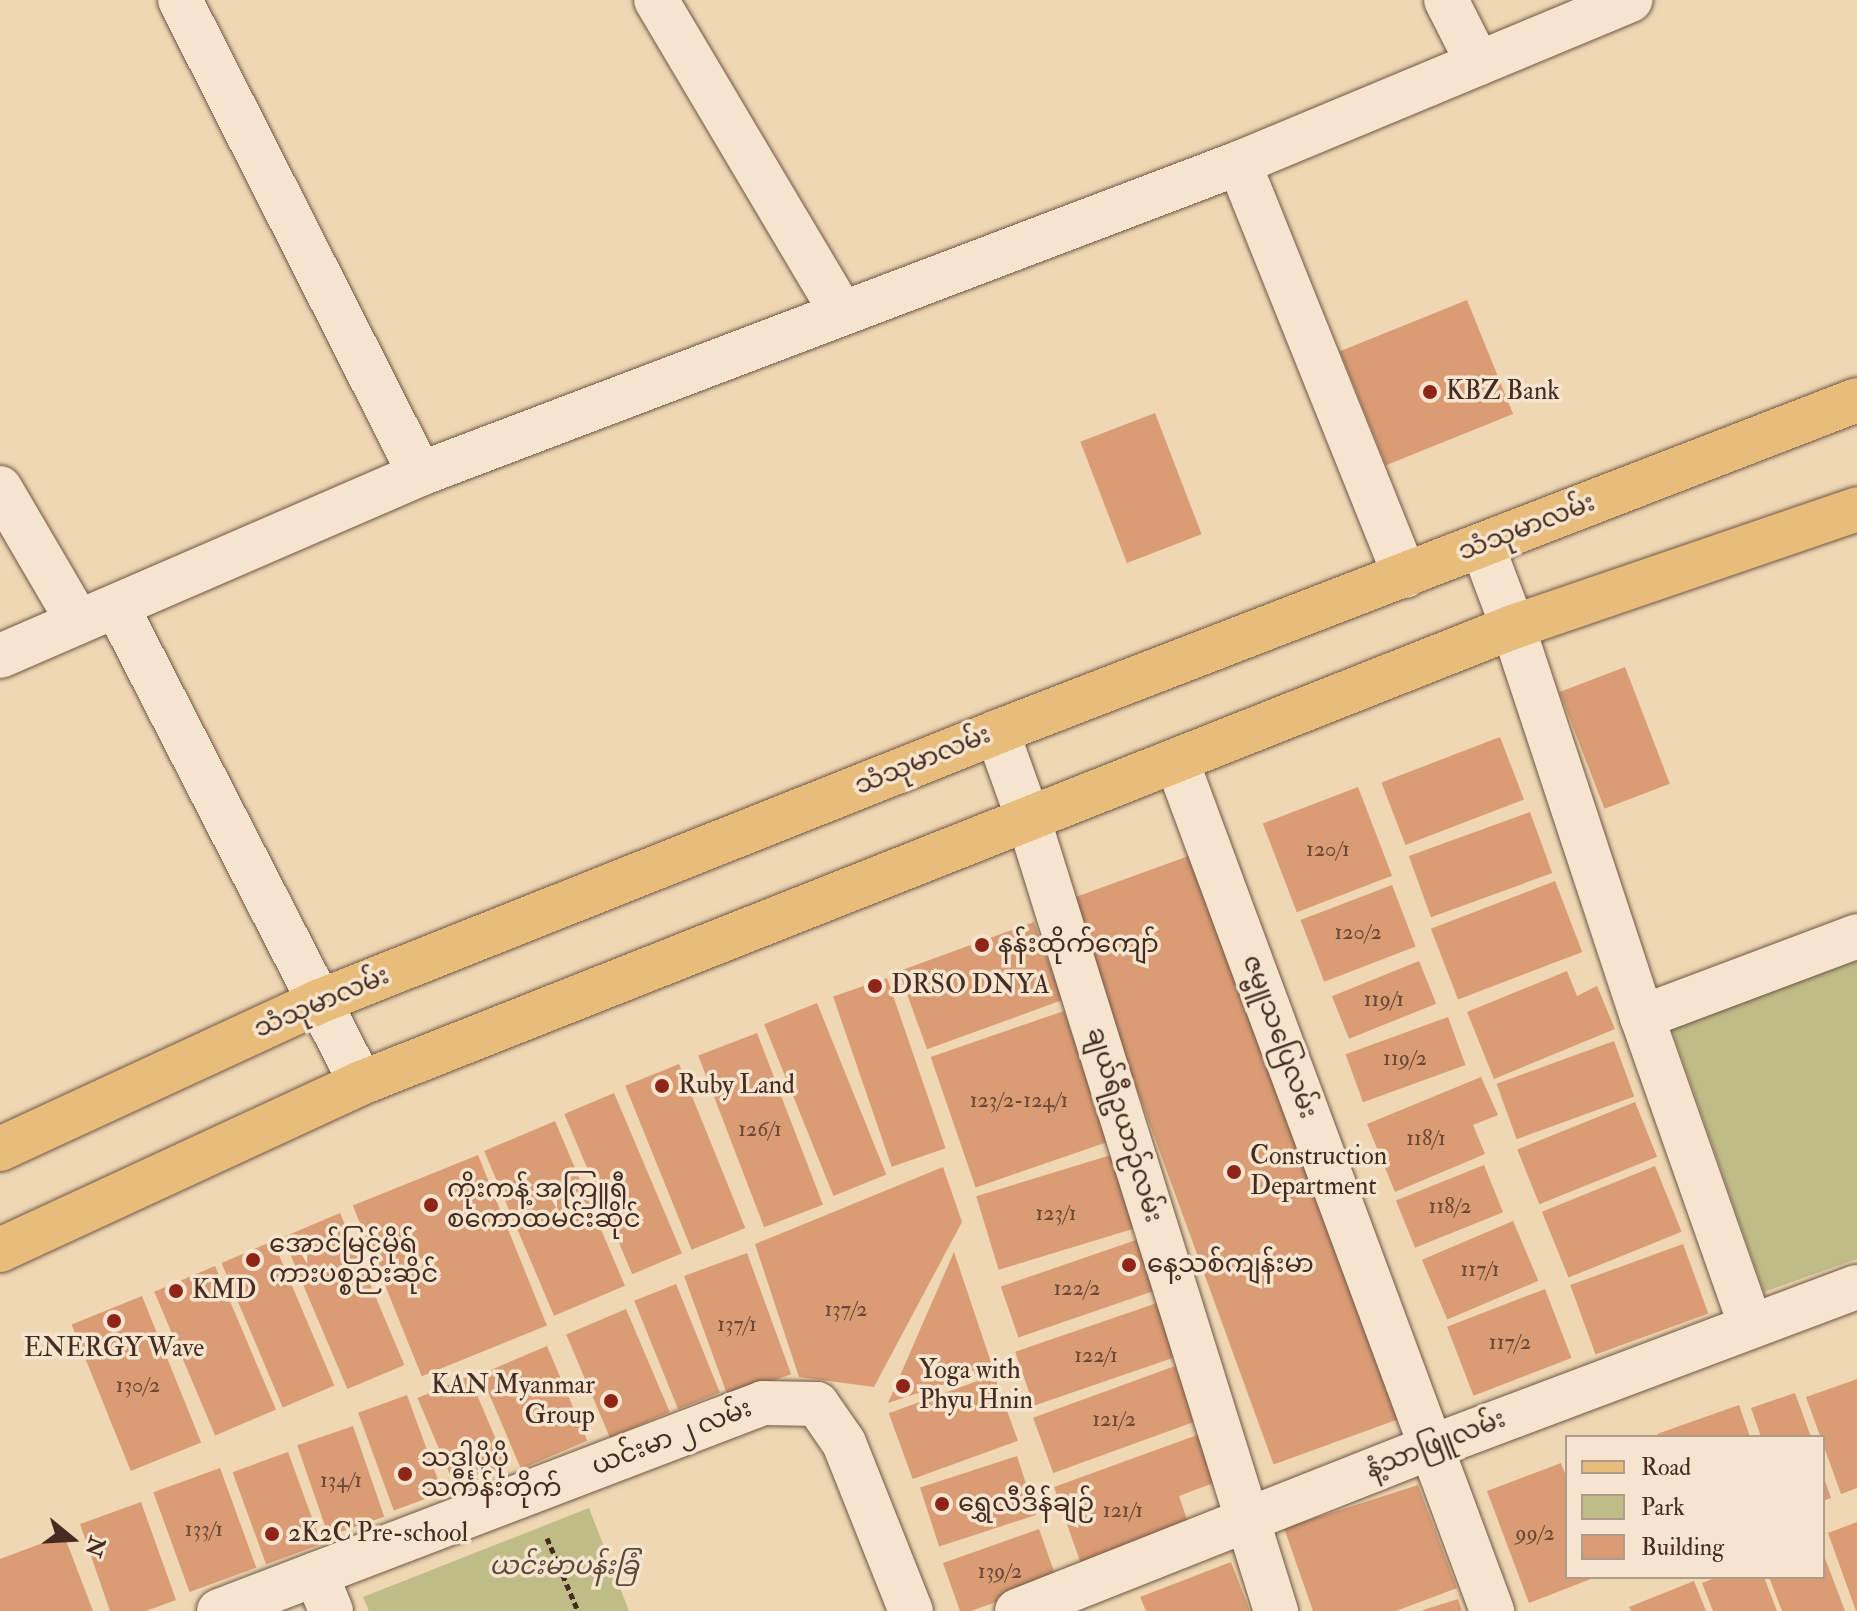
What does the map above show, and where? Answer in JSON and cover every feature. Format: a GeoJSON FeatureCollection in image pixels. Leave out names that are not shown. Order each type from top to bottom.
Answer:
{"type":"FeatureCollection","features":[{"type":"Feature","properties":{"kind":"main road","name":"သံသုမာလမ်း"},"geometry":{"type":"LineString","coordinates":[[0,1149],[318,1002],[997,732],[1857,400]]}},
{"type":"Feature","properties":{"kind":"main road"},"geometry":{"type":"LineString","coordinates":[[0,1250],[361,1083],[1513,627],[1857,509]]}},
{"type":"Feature","properties":{"kind":"street"},"geometry":{"type":"LineString","coordinates":[[180,0],[420,474]]}},
{"type":"Feature","properties":{"kind":"street"},"geometry":{"type":"LineString","coordinates":[[656,0],[842,313]]}},
{"type":"Feature","properties":{"kind":"street"},"geometry":{"type":"LineString","coordinates":[[1446,0],[1478,63]]}},
{"type":"Feature","properties":{"kind":"street"},"geometry":{"type":"LineString","coordinates":[[0,656],[420,474],[1239,163],[1630,0]]}},
{"type":"Feature","properties":{"kind":"street"},"geometry":{"type":"LineString","coordinates":[[1239,163],[1405,576]]}},
{"type":"Feature","properties":{"kind":"street"},"geometry":{"type":"LineString","coordinates":[[0,488],[97,614],[361,1083]]}},
{"type":"Feature","properties":{"kind":"street"},"geometry":{"type":"LineString","coordinates":[[1482,545],[1513,627],[1642,1017],[1750,1324]]}},
{"type":"Feature","properties":{"kind":"street","name":"ချယ်ရီဥယာဉ်လမ်း"},"geometry":{"type":"LineString","coordinates":[[997,732],[1029,821],[1276,1611]]}},
{"type":"Feature","properties":{"kind":"street","name":"ဇမ္ဗူသပြေလမ်း"},"geometry":{"type":"LineString","coordinates":[[1177,762],[1492,1611]]}},
{"type":"Feature","properties":{"kind":"street"},"geometry":{"type":"LineString","coordinates":[[1642,1017],[1857,936]]}},
{"type":"Feature","properties":{"kind":"street","name":"နံ့သာဖြူလမ်း"},"geometry":{"type":"LineString","coordinates":[[1017,1611],[1431,1447],[1750,1324],[1857,1287]]}},
{"type":"Feature","properties":{"kind":"street","name":"ယင်းမာ ၂ လမ်း"},"geometry":{"type":"LineString","coordinates":[[219,1611],[324,1593],[529,1493],[763,1403],[817,1404],[844,1443],[911,1611]]}},
{"type":"Feature","properties":{"kind":"path"},"geometry":{"type":"LineString","coordinates":[[529,1493],[578,1611]]}},
{"type":"Feature","properties":{"kind":"green space"},"geometry":{"type":"Polygon","coordinates":[[[1857,961],[1857,1259],[1764,1292],[1671,1027],[1857,961]]]}},
{"type":"Feature","properties":{"kind":"green space","name":"ယင်းမာပန်းခြံ"},"geometry":{"type":"Polygon","coordinates":[[[589,1508],[629,1611],[369,1611],[363,1597],[589,1508]]]}},
{"type":"Feature","properties":{"kind":"building"},"geometry":{"type":"Polygon","coordinates":[[[1467,300],[1513,414],[1386,465],[1340,351],[1467,300]]]}},
{"type":"Feature","properties":{"kind":"building"},"geometry":{"type":"Polygon","coordinates":[[[1155,413],[1202,534],[1127,563],[1080,442],[1155,413]]]}},
{"type":"Feature","properties":{"kind":"building"},"geometry":{"type":"Polygon","coordinates":[[[1625,667],[1670,784],[1604,809],[1560,692],[1625,667]]]}},
{"type":"Feature","properties":{"kind":"building"},"geometry":{"type":"Polygon","coordinates":[[[1500,737],[1524,800],[1405,845],[1381,783],[1500,737]]]}},
{"type":"Feature","properties":{"kind":"building"},"geometry":{"type":"Polygon","coordinates":[[[1358,787],[1392,876],[1297,912],[1263,824],[1358,787]]]}},
{"type":"Feature","properties":{"kind":"building"},"geometry":{"type":"Polygon","coordinates":[[[1530,812],[1552,873],[1431,917],[1409,856],[1530,812]]]}},
{"type":"Feature","properties":{"kind":"building"},"geometry":{"type":"Polygon","coordinates":[[[1194,854],[1400,1419],[1274,1465],[1068,900],[1194,854]]]}},
{"type":"Feature","properties":{"kind":"building"},"geometry":{"type":"Polygon","coordinates":[[[1555,881],[1582,952],[1458,1000],[1431,929],[1555,881]]]}},
{"type":"Feature","properties":{"kind":"building"},"geometry":{"type":"Polygon","coordinates":[[[1392,885],[1416,947],[1324,982],[1301,920],[1392,885]]]}},
{"type":"Feature","properties":{"kind":"building"},"geometry":{"type":"Polygon","coordinates":[[[1034,922],[1062,1000],[927,1049],[899,971],[1034,922]]]}},
{"type":"Feature","properties":{"kind":"building"},"geometry":{"type":"Polygon","coordinates":[[[1419,961],[1436,1004],[1349,1039],[1332,996],[1419,961]]]}},
{"type":"Feature","properties":{"kind":"building"},"geometry":{"type":"Polygon","coordinates":[[[1567,971],[1577,996],[1597,986],[1615,1029],[1494,1079],[1467,1012],[1567,971]]]}},
{"type":"Feature","properties":{"kind":"building"},"geometry":{"type":"Polygon","coordinates":[[[887,978],[946,1148],[892,1167],[833,997],[887,978]]]}},
{"type":"Feature","properties":{"kind":"building"},"geometry":{"type":"Polygon","coordinates":[[[817,1003],[886,1175],[833,1196],[764,1024],[817,1003]]]}},
{"type":"Feature","properties":{"kind":"building"},"geometry":{"type":"Polygon","coordinates":[[[1064,1011],[1109,1141],[976,1187],[931,1057],[1064,1011]]]}},
{"type":"Feature","properties":{"kind":"building"},"geometry":{"type":"Polygon","coordinates":[[[1448,1017],[1465,1065],[1363,1102],[1346,1054],[1448,1017]]]}},
{"type":"Feature","properties":{"kind":"building"},"geometry":{"type":"Polygon","coordinates":[[[757,1033],[823,1205],[764,1227],[698,1056],[757,1033]]]}},
{"type":"Feature","properties":{"kind":"building"},"geometry":{"type":"Polygon","coordinates":[[[1614,1041],[1634,1096],[1517,1139],[1497,1084],[1614,1041]]]}},
{"type":"Feature","properties":{"kind":"building"},"geometry":{"type":"Polygon","coordinates":[[[679,1064],[745,1228],[692,1250],[625,1086],[679,1064]]]}},
{"type":"Feature","properties":{"kind":"building"},"geometry":{"type":"Polygon","coordinates":[[[1481,1077],[1498,1115],[1473,1125],[1485,1154],[1395,1192],[1367,1124],[1481,1077]]]}},
{"type":"Feature","properties":{"kind":"building"},"geometry":{"type":"Polygon","coordinates":[[[614,1093],[682,1253],[632,1274],[564,1114],[614,1093]]]}},
{"type":"Feature","properties":{"kind":"building"},"geometry":{"type":"Polygon","coordinates":[[[1635,1102],[1657,1157],[1539,1204],[1517,1150],[1635,1102]]]}},
{"type":"Feature","properties":{"kind":"building"},"geometry":{"type":"Polygon","coordinates":[[[555,1121],[625,1286],[554,1316],[484,1151],[555,1121]]]}},
{"type":"Feature","properties":{"kind":"building"},"geometry":{"type":"Polygon","coordinates":[[[478,1155],[547,1326],[422,1376],[353,1206],[478,1155]]]}},
{"type":"Feature","properties":{"kind":"building"},"geometry":{"type":"Polygon","coordinates":[[[1111,1155],[1134,1229],[999,1270],[976,1196],[1111,1155]]]}},
{"type":"Feature","properties":{"kind":"building"},"geometry":{"type":"Polygon","coordinates":[[[1484,1165],[1503,1212],[1415,1248],[1396,1201],[1484,1165]]]}},
{"type":"Feature","properties":{"kind":"building"},"geometry":{"type":"Polygon","coordinates":[[[1655,1166],[1682,1232],[1568,1278],[1542,1212],[1655,1166]]]}},
{"type":"Feature","properties":{"kind":"building"},"geometry":{"type":"Polygon","coordinates":[[[943,1167],[962,1222],[874,1387],[799,1377],[755,1244],[943,1167]]]}},
{"type":"Feature","properties":{"kind":"building"},"geometry":{"type":"Polygon","coordinates":[[[340,1213],[404,1365],[347,1389],[283,1237],[340,1213]]]}},
{"type":"Feature","properties":{"kind":"building"},"geometry":{"type":"Polygon","coordinates":[[[1513,1221],[1538,1281],[1447,1320],[1422,1260],[1513,1221]]]}},
{"type":"Feature","properties":{"kind":"building"},"geometry":{"type":"Polygon","coordinates":[[[1136,1240],[1154,1291],[1018,1338],[1001,1287],[1136,1240]]]}},
{"type":"Feature","properties":{"kind":"building"},"geometry":{"type":"Polygon","coordinates":[[[273,1241],[334,1386],[283,1407],[221,1263],[273,1241]]]}},
{"type":"Feature","properties":{"kind":"building"},"geometry":{"type":"Polygon","coordinates":[[[1683,1244],[1708,1314],[1596,1355],[1570,1285],[1683,1244]]]}},
{"type":"Feature","properties":{"kind":"building"},"geometry":{"type":"Polygon","coordinates":[[[954,1252],[993,1368],[888,1403],[954,1252]]]}},
{"type":"Feature","properties":{"kind":"building"},"geometry":{"type":"Polygon","coordinates":[[[747,1253],[791,1374],[728,1397],[684,1276],[747,1253]]]}},
{"type":"Feature","properties":{"kind":"building"},"geometry":{"type":"Polygon","coordinates":[[[215,1266],[276,1410],[215,1435],[154,1292],[215,1266]]]}},
{"type":"Feature","properties":{"kind":"building"},"geometry":{"type":"Polygon","coordinates":[[[676,1284],[720,1392],[678,1409],[634,1301],[676,1284]]]}},
{"type":"Feature","properties":{"kind":"building"},"geometry":{"type":"Polygon","coordinates":[[[1545,1289],[1572,1358],[1473,1396],[1447,1327],[1545,1289]]]}},
{"type":"Feature","properties":{"kind":"building"},"geometry":{"type":"Polygon","coordinates":[[[142,1296],[201,1442],[131,1471],[72,1324],[142,1296]]]}},
{"type":"Feature","properties":{"kind":"building"},"geometry":{"type":"Polygon","coordinates":[[[1157,1303],[1176,1357],[1034,1406],[1015,1352],[1157,1303]]]}},
{"type":"Feature","properties":{"kind":"building"},"geometry":{"type":"Polygon","coordinates":[[[626,1309],[670,1412],[610,1437],[566,1334],[626,1309]]]}},
{"type":"Feature","properties":{"kind":"building"},"geometry":{"type":"Polygon","coordinates":[[[547,1346],[587,1441],[521,1469],[481,1374],[547,1346]]]}},
{"type":"Feature","properties":{"kind":"building"},"geometry":{"type":"Polygon","coordinates":[[[1175,1366],[1195,1421],[1053,1473],[1033,1418],[1175,1366]]]}},
{"type":"Feature","properties":{"kind":"building"},"geometry":{"type":"Polygon","coordinates":[[[994,1375],[1018,1441],[913,1479],[889,1413],[994,1375]]]}},
{"type":"Feature","properties":{"kind":"building"},"geometry":{"type":"Polygon","coordinates":[[[469,1376],[508,1467],[456,1489],[417,1398],[469,1376]]]}},
{"type":"Feature","properties":{"kind":"building"},"geometry":{"type":"Polygon","coordinates":[[[1857,1379],[1857,1488],[1841,1494],[1825,1450],[1825,1435],[1820,1435],[1806,1397],[1857,1379]]]}},
{"type":"Feature","properties":{"kind":"building"},"geometry":{"type":"Polygon","coordinates":[[[1795,1393],[1810,1435],[1760,1435],[1751,1408],[1795,1393]]]}},
{"type":"Feature","properties":{"kind":"building"},"geometry":{"type":"Polygon","coordinates":[[[407,1395],[443,1493],[394,1511],[358,1413],[407,1395]]]}},
{"type":"Feature","properties":{"kind":"building"},"geometry":{"type":"Polygon","coordinates":[[[1739,1405],[1749,1435],[1657,1435],[1739,1405]]]}},
{"type":"Feature","properties":{"kind":"building"},"geometry":{"type":"Polygon","coordinates":[[[353,1426],[384,1517],[328,1536],[297,1445],[353,1426]]]}},
{"type":"Feature","properties":{"kind":"building"},"geometry":{"type":"Polygon","coordinates":[[[1200,1434],[1216,1482],[1179,1496],[1189,1525],[1081,1564],[1054,1487],[1200,1434]]]}},
{"type":"Feature","properties":{"kind":"building"},"geometry":{"type":"Polygon","coordinates":[[[288,1452],[322,1544],[266,1564],[233,1472],[288,1452]]]}},
{"type":"Feature","properties":{"kind":"building"},"geometry":{"type":"Polygon","coordinates":[[[1017,1456],[1036,1515],[939,1546],[920,1488],[1017,1456]]]}},
{"type":"Feature","properties":{"kind":"building"},"geometry":{"type":"Polygon","coordinates":[[[1561,1463],[1565,1474],[1565,1579],[1591,1579],[1529,1603],[1487,1491],[1561,1463]]]}},
{"type":"Feature","properties":{"kind":"building"},"geometry":{"type":"Polygon","coordinates":[[[220,1468],[256,1568],[190,1592],[153,1492],[220,1468]]]}},
{"type":"Feature","properties":{"kind":"building"},"geometry":{"type":"Polygon","coordinates":[[[1825,1481],[1831,1498],[1825,1500],[1825,1481]]]}},
{"type":"Feature","properties":{"kind":"building"},"geometry":{"type":"Polygon","coordinates":[[[1418,1485],[1457,1588],[1396,1611],[1313,1611],[1284,1528],[1418,1485]]]}},
{"type":"Feature","properties":{"kind":"building"},"geometry":{"type":"Polygon","coordinates":[[[141,1502],[176,1600],[146,1611],[110,1611],[80,1524],[141,1502]]]}},
{"type":"Feature","properties":{"kind":"building"},"geometry":{"type":"Polygon","coordinates":[[[1857,1522],[1857,1611],[1856,1611],[1828,1533],[1857,1522]]]}},
{"type":"Feature","properties":{"kind":"building"},"geometry":{"type":"Polygon","coordinates":[[[1039,1529],[1057,1580],[971,1611],[960,1611],[943,1563],[1039,1529]]]}},
{"type":"Feature","properties":{"kind":"building"},"geometry":{"type":"Polygon","coordinates":[[[64,1535],[93,1611],[0,1611],[0,1559],[64,1535]]]}},
{"type":"Feature","properties":{"kind":"building"},"geometry":{"type":"Polygon","coordinates":[[[1825,1558],[1845,1611],[1782,1611],[1770,1579],[1825,1579],[1825,1558]]]}},
{"type":"Feature","properties":{"kind":"building"},"geometry":{"type":"Polygon","coordinates":[[[1231,1562],[1250,1611],[1146,1611],[1140,1597],[1231,1562]]]}},
{"type":"Feature","properties":{"kind":"building"},"geometry":{"type":"Polygon","coordinates":[[[1713,1579],[1765,1579],[1777,1611],[1713,1611],[1702,1583],[1713,1579]]]}},
{"type":"Feature","properties":{"kind":"building"},"geometry":{"type":"Polygon","coordinates":[[[1694,1581],[1706,1611],[1631,1611],[1629,1607],[1694,1581]]]}},
{"type":"Feature","properties":{"kind":"building"},"geometry":{"type":"Polygon","coordinates":[[[1458,1599],[1462,1611],[1423,1611],[1423,1610],[1458,1599]]]}},
{"type":"Feature","properties":{"kind":"place","name":"KBZ Bank"},"geometry":{"type":"Point","coordinates":[1430,392]}},
{"type":"Feature","properties":{"kind":"place","name":"နန်းထိုက်ကျော်"},"geometry":{"type":"Point","coordinates":[982,945]}},
{"type":"Feature","properties":{"kind":"place","name":"DRSO DNYA"},"geometry":{"type":"Point","coordinates":[875,986]}},
{"type":"Feature","properties":{"kind":"place","name":"Ruby Land"},"geometry":{"type":"Point","coordinates":[662,1086]}},
{"type":"Feature","properties":{"kind":"place","name":"Construction Department"},"geometry":{"type":"Point","coordinates":[1234,1172]}},
{"type":"Feature","properties":{"kind":"place","name":"ကိုးကန့် အကြူရီ စကောထမင်းဆိုင်"},"geometry":{"type":"Point","coordinates":[431,1205]}},
{"type":"Feature","properties":{"kind":"place","name":"အောင်မြင့်မိုရ် ကားပစ္စည်းဆိုင်"},"geometry":{"type":"Point","coordinates":[253,1260]}},
{"type":"Feature","properties":{"kind":"place","name":"နေ့သစ်ကျန်းမာ"},"geometry":{"type":"Point","coordinates":[1129,1265]}},
{"type":"Feature","properties":{"kind":"place","name":"KMD"},"geometry":{"type":"Point","coordinates":[176,1291]}},
{"type":"Feature","properties":{"kind":"place","name":"ENERGY Wave"},"geometry":{"type":"Point","coordinates":[114,1321]}},
{"type":"Feature","properties":{"kind":"place","name":"Yoga with Phyu Hnin"},"geometry":{"type":"Point","coordinates":[903,1386]}},
{"type":"Feature","properties":{"kind":"place","name":"KAN Myanmar Group"},"geometry":{"type":"Point","coordinates":[611,1401]}},
{"type":"Feature","properties":{"kind":"place","name":"သဒ္ဓါပိုပို သင်္ကန်းတိုက်"},"geometry":{"type":"Point","coordinates":[405,1474]}},
{"type":"Feature","properties":{"kind":"place","name":"ရွှေလီဒိန်ချဉ်"},"geometry":{"type":"Point","coordinates":[942,1504]}},
{"type":"Feature","properties":{"kind":"place","name":"2K2C Pre-school"},"geometry":{"type":"Point","coordinates":[272,1534]}}]}
